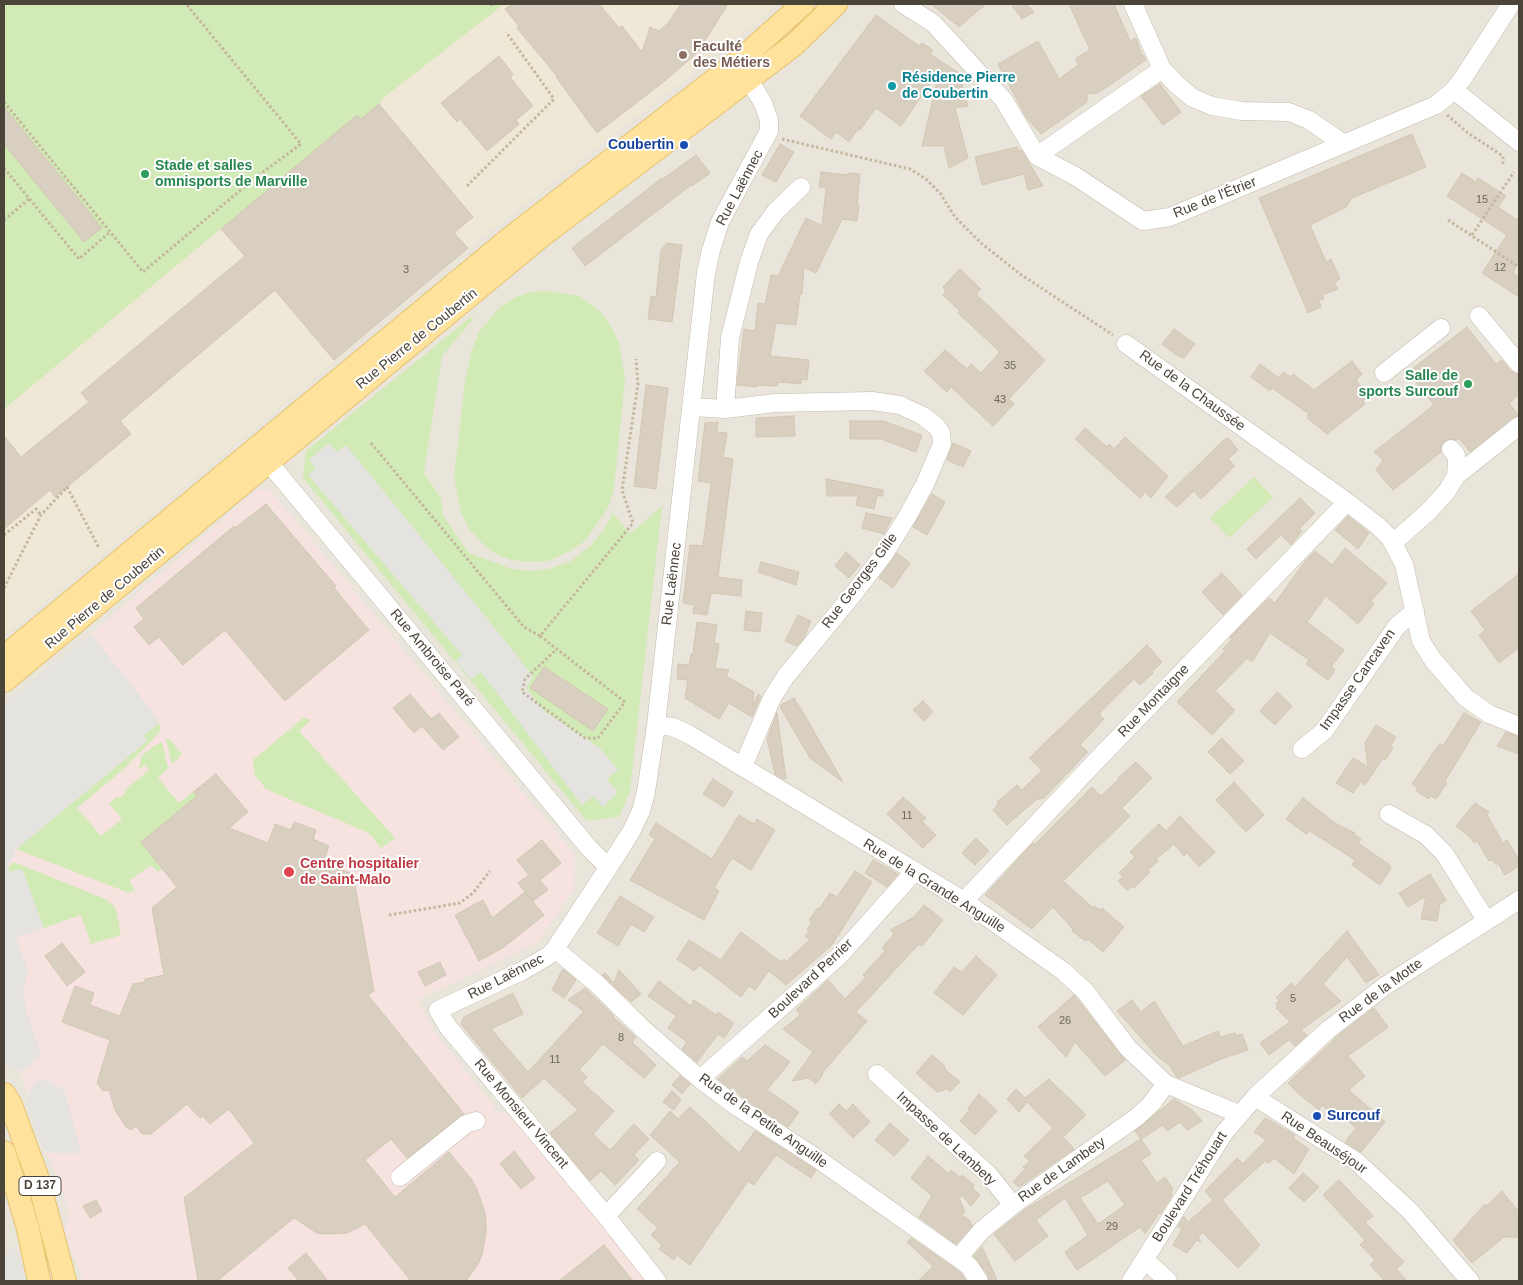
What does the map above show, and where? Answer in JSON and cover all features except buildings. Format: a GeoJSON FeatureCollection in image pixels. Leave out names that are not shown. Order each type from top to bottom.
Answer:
{"type":"FeatureCollection","features":[{"type":"Feature","properties":{"kind":"main road","name":"Rue Pierre de Coubertin"},"geometry":{"type":"LineString","coordinates":[[4,681],[509,239],[739,61],[803,4]]}},
{"type":"Feature","properties":{"kind":"main road","name":"Rue Pierre de Coubertin"},"geometry":{"type":"LineString","coordinates":[[4,657],[539,238],[794,45],[836,4]]}},
{"type":"Feature","properties":{"kind":"main road","name":"D 137"},"geometry":{"type":"LineString","coordinates":[[4,1097],[11,1105],[44,1199],[62,1275]]}},
{"type":"Feature","properties":{"kind":"main road","name":"D 137"},"geometry":{"type":"LineString","coordinates":[[4,1152],[28,1229],[39,1281]]}},
{"type":"Feature","properties":{"kind":"main road"},"geometry":{"type":"LineString","coordinates":[[17,1190],[44,1199]]}},
{"type":"Feature","properties":{"kind":"main road"},"geometry":{"type":"LineString","coordinates":[[33,1258],[62,1275]]}},
{"type":"Feature","properties":{"kind":"street"},"geometry":{"type":"LineString","coordinates":[[903,4],[933,23],[1004,99],[1037,156],[1162,69]]}},
{"type":"Feature","properties":{"kind":"street"},"geometry":{"type":"LineString","coordinates":[[1133,4],[1162,69],[1177,85],[1194,98],[1212,106],[1242,111],[1289,112],[1309,120],[1344,144]]}},
{"type":"Feature","properties":{"kind":"street","name":"Rue de l'Étrier"},"geometry":{"type":"LineString","coordinates":[[1037,156],[1075,176],[1144,221],[1170,217],[1436,105],[1454,90],[1511,4]]}},
{"type":"Feature","properties":{"kind":"street","name":"Rue Laënnec"},"geometry":{"type":"LineString","coordinates":[[438,1010],[539,962],[555,949],[631,832],[641,810],[646,792],[656,725],[706,273],[720,222],[769,131],[769,120],[763,103],[749,80]]}},
{"type":"Feature","properties":{"kind":"street"},"geometry":{"type":"LineString","coordinates":[[1454,90],[1519,142]]}},
{"type":"Feature","properties":{"kind":"street"},"geometry":{"type":"LineString","coordinates":[[725,409],[730,338],[749,262],[760,234],[776,211],[801,187]]}},
{"type":"Feature","properties":{"kind":"street"},"geometry":{"type":"LineString","coordinates":[[1479,316],[1519,364]]}},
{"type":"Feature","properties":{"kind":"street"},"geometry":{"type":"LineString","coordinates":[[1384,373],[1441,328]]}},
{"type":"Feature","properties":{"kind":"street","name":"Rue de la Chaussée"},"geometry":{"type":"LineString","coordinates":[[1126,344],[1378,526],[1393,543],[1404,564],[1421,641],[1433,660],[1466,698],[1489,714],[1519,726]]}},
{"type":"Feature","properties":{"kind":"street","name":"Rue Georges Gille"},"geometry":{"type":"LineString","coordinates":[[692,406],[725,409],[775,404],[872,401],[900,405],[923,416],[936,426],[941,433],[942,444],[921,492],[884,554],[801,656],[772,698],[747,757],[741,766]]}},
{"type":"Feature","properties":{"kind":"street"},"geometry":{"type":"LineString","coordinates":[[1393,543],[1441,498],[1456,476],[1519,426]]}},
{"type":"Feature","properties":{"kind":"street"},"geometry":{"type":"LineString","coordinates":[[1451,449],[1456,455],[1456,476]]}},
{"type":"Feature","properties":{"kind":"street","name":"Rue Ambroise Paré"},"geometry":{"type":"LineString","coordinates":[[262,455],[589,848],[602,861],[610,865]]}},
{"type":"Feature","properties":{"kind":"street","name":"Rue Montaigne"},"geometry":{"type":"LineString","coordinates":[[964,901],[1347,502]]}},
{"type":"Feature","properties":{"kind":"street","name":"Impasse Cancaven"},"geometry":{"type":"LineString","coordinates":[[1302,749],[1324,731],[1396,626],[1415,611]]}},
{"type":"Feature","properties":{"kind":"street","name":"Rue de la Grande Anguille"},"geometry":{"type":"LineString","coordinates":[[656,725],[673,727],[690,735],[964,901],[1063,971],[1085,992],[1128,1048],[1173,1087]]}},
{"type":"Feature","properties":{"kind":"street"},"geometry":{"type":"LineString","coordinates":[[1389,814],[1426,835],[1444,853],[1486,920]]}},
{"type":"Feature","properties":{"kind":"street","name":"Boulevard Perrier"},"geometry":{"type":"LineString","coordinates":[[700,1079],[840,955],[915,871]]}},
{"type":"Feature","properties":{"kind":"street","name":"Rue de la Motte"},"geometry":{"type":"LineString","coordinates":[[1255,1097],[1328,1030],[1385,986],[1519,900]]}},
{"type":"Feature","properties":{"kind":"street","name":"Rue de la Petite Anguille"},"geometry":{"type":"LineString","coordinates":[[555,949],[596,983],[643,1029],[700,1079],[736,1106],[815,1157],[958,1258],[969,1266],[979,1281]]}},
{"type":"Feature","properties":{"kind":"street","name":"Rue Monsieur Vincent"},"geometry":{"type":"LineString","coordinates":[[438,1010],[448,1027],[606,1216],[657,1281]]}},
{"type":"Feature","properties":{"kind":"street","name":"Impasse de Lambety"},"geometry":{"type":"LineString","coordinates":[[878,1074],[989,1175],[1013,1206]]}},
{"type":"Feature","properties":{"kind":"street"},"geometry":{"type":"LineString","coordinates":[[1173,1087],[1239,1114]]}},
{"type":"Feature","properties":{"kind":"street","name":"Rue de Lambety"},"geometry":{"type":"LineString","coordinates":[[958,1258],[982,1230],[1137,1117],[1173,1087]]}},
{"type":"Feature","properties":{"kind":"street","name":"Boulevard Tréhouart"},"geometry":{"type":"LineString","coordinates":[[1132,1281],[1224,1133],[1255,1097]]}},
{"type":"Feature","properties":{"kind":"street","name":"Rue Beauséjour"},"geometry":{"type":"LineString","coordinates":[[1255,1097],[1357,1162],[1410,1211],[1470,1281]]}},
{"type":"Feature","properties":{"kind":"street"},"geometry":{"type":"LineString","coordinates":[[400,1177],[466,1124],[476,1121]]}},
{"type":"Feature","properties":{"kind":"street"},"geometry":{"type":"LineString","coordinates":[[606,1216],[657,1161]]}},
{"type":"Feature","properties":{"kind":"street"},"geometry":{"type":"LineString","coordinates":[[1145,1260],[1168,1281]]}},
{"type":"Feature","properties":{"kind":"path"},"geometry":{"type":"LineString","coordinates":[[4,102],[143,272],[255,178],[301,144],[186,4]]}},
{"type":"Feature","properties":{"kind":"path"},"geometry":{"type":"LineString","coordinates":[[467,186],[554,99],[506,32]]}},
{"type":"Feature","properties":{"kind":"path"},"geometry":{"type":"LineString","coordinates":[[1436,105],[1468,133],[1503,156],[1503,166]]}},
{"type":"Feature","properties":{"kind":"path","name":"Rue de la Chaussée"},"geometry":{"type":"LineString","coordinates":[[786,140],[910,169],[926,179],[940,192],[955,216],[981,243],[1020,274],[1126,344]]}},
{"type":"Feature","properties":{"kind":"path"},"geometry":{"type":"LineString","coordinates":[[4,168],[79,260],[110,232]]}},
{"type":"Feature","properties":{"kind":"path"},"geometry":{"type":"LineString","coordinates":[[1472,235],[1514,172]]}},
{"type":"Feature","properties":{"kind":"path"},"geometry":{"type":"LineString","coordinates":[[4,220],[29,199]]}},
{"type":"Feature","properties":{"kind":"path"},"geometry":{"type":"LineString","coordinates":[[1448,220],[1519,267]]}},
{"type":"Feature","properties":{"kind":"path"},"geometry":{"type":"LineString","coordinates":[[540,636],[633,523],[622,490],[638,384],[636,360]]}},
{"type":"Feature","properties":{"kind":"path"},"geometry":{"type":"LineString","coordinates":[[371,443],[524,627],[540,636],[557,649],[626,702],[598,738],[585,738],[522,692],[525,679],[557,649]]}},
{"type":"Feature","properties":{"kind":"path"},"geometry":{"type":"LineString","coordinates":[[4,588],[41,515],[67,487],[99,548]]}},
{"type":"Feature","properties":{"kind":"path"},"geometry":{"type":"LineString","coordinates":[[4,535],[36,509],[41,515]]}},
{"type":"Feature","properties":{"kind":"path"},"geometry":{"type":"LineString","coordinates":[[390,915],[460,903],[474,894],[490,871]]}},
{"type":"Feature","properties":{"kind":"shaded area"},"geometry":{"type":"Polygon","coordinates":[[[4,4],[1519,4],[1519,1281],[4,1281],[4,4]]]}},
{"type":"Feature","properties":{"kind":"shaded area"},"geometry":{"type":"Polygon","coordinates":[[[504,4],[778,4],[468,248],[260,424],[4,636],[4,409],[357,115],[379,104],[383,98],[504,4]]]}},
{"type":"Feature","properties":{"kind":"shaded area"},"geometry":{"type":"Polygon","coordinates":[[[329,443],[337,452],[346,445],[511,648],[533,677],[526,688],[544,711],[601,749],[618,770],[607,779],[618,792],[603,807],[593,796],[582,805],[481,672],[471,679],[456,661],[462,655],[308,475],[316,468],[309,460],[329,443]]]}},
{"type":"Feature","properties":{"kind":"shaded area","name":"Centre hospitalier de Saint-Malo"},"geometry":{"type":"Polygon","coordinates":[[[257,490],[270,490],[575,855],[574,889],[537,943],[417,1000],[432,1029],[493,1105],[492,1108],[521,1123],[649,1281],[83,1281],[67,1237],[66,1220],[70,1216],[68,1208],[54,1167],[44,1150],[26,1102],[29,1094],[20,1071],[6,1065],[4,1059],[4,704],[91,634],[257,490]]]}},
{"type":"Feature","properties":{"kind":"shaded area"},"geometry":{"type":"Polygon","coordinates":[[[91,634],[156,716],[159,723],[143,736],[147,741],[16,849],[8,867],[10,872],[22,869],[44,928],[16,938],[28,970],[23,991],[26,1011],[42,1056],[32,1060],[33,1065],[20,1071],[6,1065],[4,1059],[4,704],[91,634]]]}},
{"type":"Feature","properties":{"kind":"shaded area"},"geometry":{"type":"Polygon","coordinates":[[[43,1079],[64,1089],[81,1153],[49,1153],[44,1150],[26,1102],[33,1084],[43,1079]]]}},
{"type":"Feature","properties":{"kind":"shaded area"},"geometry":{"type":"Polygon","coordinates":[[[11,1248],[19,1255],[27,1281],[4,1281],[4,1257],[11,1248]]]}},
{"type":"Feature","properties":{"kind":"green space","name":"Stade et salles omnisports de Marville"},"geometry":{"type":"Polygon","coordinates":[[[4,4],[504,4],[383,98],[379,104],[361,119],[357,115],[4,409],[4,4]]]}},
{"type":"Feature","properties":{"kind":"green space"},"geometry":{"type":"Polygon","coordinates":[[[546,291],[579,296],[603,315],[619,343],[625,380],[614,488],[608,508],[585,541],[568,552],[548,561],[529,562],[512,560],[496,554],[470,530],[461,513],[454,476],[465,382],[472,349],[479,332],[500,307],[514,298],[530,292],[546,291]]]}},
{"type":"Feature","properties":{"kind":"green space"},"geometry":{"type":"Polygon","coordinates":[[[471,317],[474,318],[442,356],[424,473],[441,498],[443,516],[469,553],[512,569],[530,571],[548,569],[571,561],[590,546],[604,530],[613,513],[630,534],[662,506],[630,791],[619,817],[587,821],[303,478],[306,451],[471,317]]]}},
{"type":"Feature","properties":{"kind":"green space"},"geometry":{"type":"Polygon","coordinates":[[[1254,477],[1273,497],[1229,538],[1210,518],[1254,477]]]}},
{"type":"Feature","properties":{"kind":"green space"},"geometry":{"type":"Polygon","coordinates":[[[303,718],[311,720],[299,731],[395,838],[381,848],[369,833],[265,788],[255,775],[253,760],[303,718]]]}},
{"type":"Feature","properties":{"kind":"green space"},"geometry":{"type":"Polygon","coordinates":[[[159,723],[161,730],[124,769],[77,808],[101,836],[122,819],[109,803],[117,797],[119,799],[125,793],[124,791],[149,770],[145,765],[139,769],[141,757],[152,747],[162,742],[168,768],[158,778],[179,803],[193,792],[197,796],[141,842],[163,869],[158,872],[151,865],[129,881],[135,890],[129,893],[16,849],[147,741],[142,736],[159,723]]]}},
{"type":"Feature","properties":{"kind":"green space"},"geometry":{"type":"Polygon","coordinates":[[[169,739],[182,754],[172,764],[166,740],[169,739]]]}},
{"type":"Feature","properties":{"kind":"green space"},"geometry":{"type":"Polygon","coordinates":[[[14,862],[105,899],[116,909],[121,935],[91,944],[81,915],[44,928],[22,869],[9,872],[8,867],[14,862]]]}},
{"type":"Feature","properties":{"kind":"place","name":"Faculté des Métiers"},"geometry":{"type":"Point","coordinates":[683,55]}},
{"type":"Feature","properties":{"kind":"place","name":"Résidence Pierre de Coubertin"},"geometry":{"type":"Point","coordinates":[892,86]}},
{"type":"Feature","properties":{"kind":"place","name":"Coubertin"},"geometry":{"type":"Point","coordinates":[684,145]}},
{"type":"Feature","properties":{"kind":"place","name":"Stade et salles omnisports de Marville"},"geometry":{"type":"Point","coordinates":[145,174]}},
{"type":"Feature","properties":{"kind":"place","name":"Salle de sports Surcouf"},"geometry":{"type":"Point","coordinates":[1468,384]}},
{"type":"Feature","properties":{"kind":"place","name":"Centre hospitalier de Saint-Malo"},"geometry":{"type":"Point","coordinates":[289,872]}},
{"type":"Feature","properties":{"kind":"place","name":"Surcouf"},"geometry":{"type":"Point","coordinates":[1317,1116]}}]}
